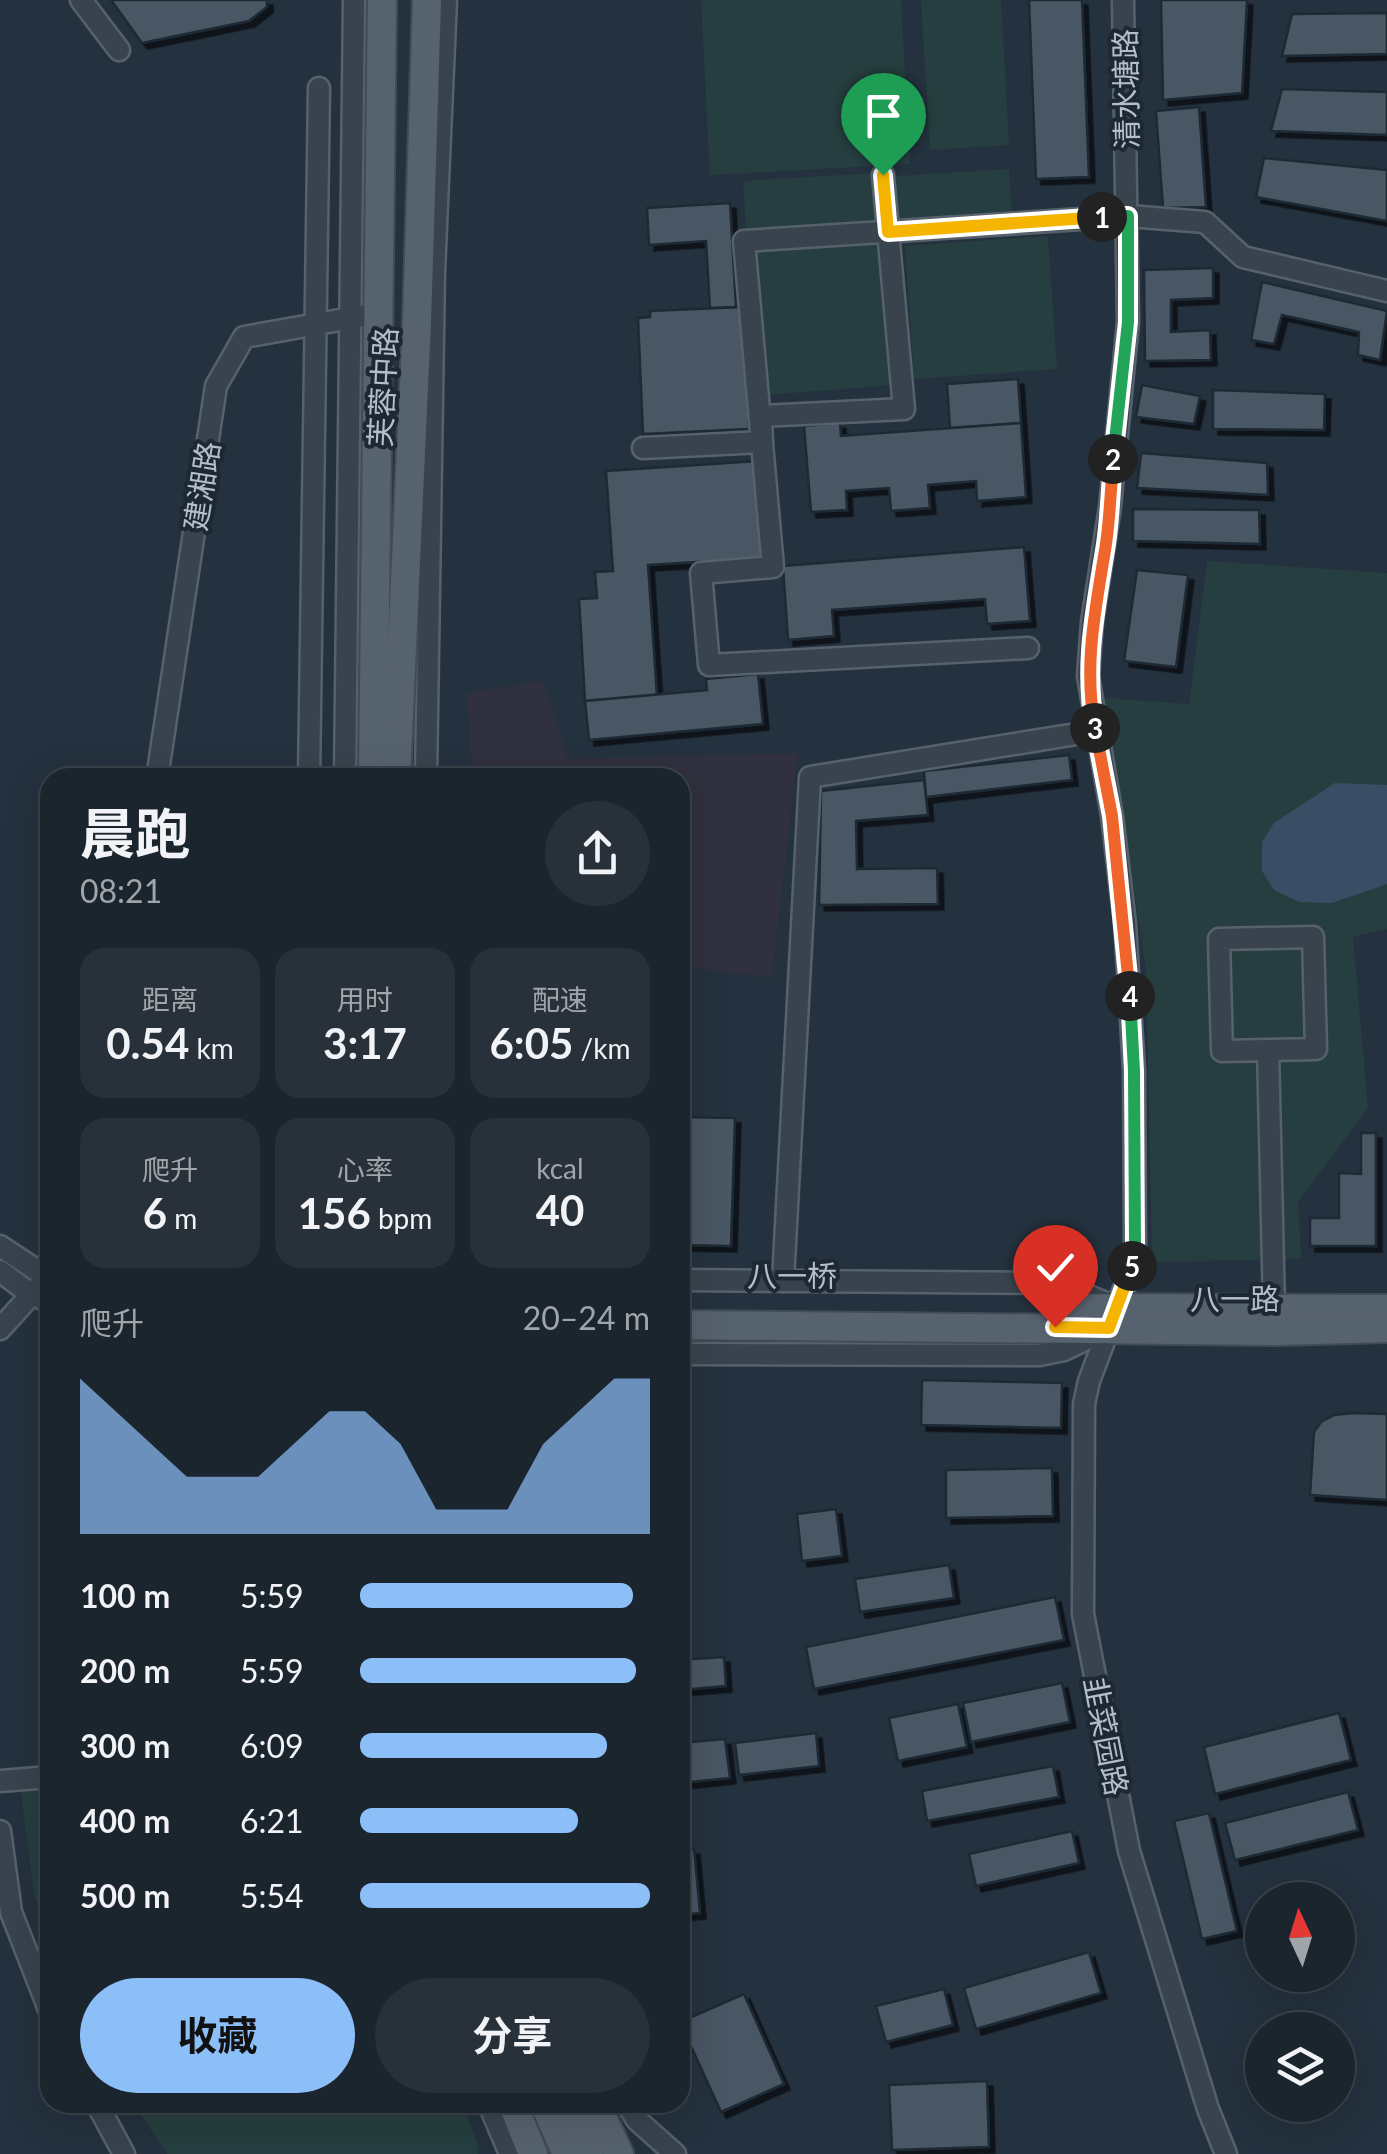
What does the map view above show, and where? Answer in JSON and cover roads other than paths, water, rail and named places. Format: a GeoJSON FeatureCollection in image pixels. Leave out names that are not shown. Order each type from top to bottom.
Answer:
{"type":"FeatureCollection","features":[{"type":"Feature","properties":{"kind":"main road","name":"芙蓉中路"},"geometry":{"type":"LineString","coordinates":[[373,768],[382,0]]}},
{"type":"Feature","properties":{"kind":"main road","name":"芙蓉中路"},"geometry":{"type":"LineString","coordinates":[[396,768],[427,0]]}},
{"type":"Feature","properties":{"kind":"main road","name":"八一桥"},"geometry":{"type":"LineString","coordinates":[[690,1306],[903,1317]]}},
{"type":"Feature","properties":{"kind":"main road","name":"八一路"},"geometry":{"type":"LineString","coordinates":[[1112,1318],[1274,1308],[1387,1308]]}},
{"type":"Feature","properties":{"kind":"main road","name":"八一路"},"geometry":{"type":"LineString","coordinates":[[903,1317],[1112,1318],[1387,1328]]}},
{"type":"Feature","properties":{"kind":"main road","name":"八一桥"},"geometry":{"type":"LineString","coordinates":[[690,1325],[903,1317]]}},
{"type":"Feature","properties":{"kind":"main road"},"geometry":{"type":"LineString","coordinates":[[515,2113],[524,2149]]}},
{"type":"Feature","properties":{"kind":"main road"},"geometry":{"type":"LineString","coordinates":[[549,2113],[566,2154]]}},
{"type":"Feature","properties":{"kind":"main road"},"geometry":{"type":"LineString","coordinates":[[571,2113],[589,2154]]}},
{"type":"Feature","properties":{"kind":"main road"},"geometry":{"type":"LineString","coordinates":[[600,2113],[618,2154]]}},
{"type":"Feature","properties":{"kind":"main road"},"geometry":{"type":"LineString","coordinates":[[601,2113],[633,2154]]}},
{"type":"Feature","properties":{"kind":"street"},"geometry":{"type":"LineString","coordinates":[[81,0],[119,50]]}},
{"type":"Feature","properties":{"kind":"street"},"geometry":{"type":"LineString","coordinates":[[344,768],[354,0]]}},
{"type":"Feature","properties":{"kind":"street"},"geometry":{"type":"LineString","coordinates":[[426,768],[434,272],[446,0]]}},
{"type":"Feature","properties":{"kind":"street","name":"清水塘路"},"geometry":{"type":"LineString","coordinates":[[1112,1318],[1128,1278],[1135,1244],[1134,1071],[1120,877],[1095,731],[1088,648],[1106,543],[1128,322],[1123,0]]}},
{"type":"Feature","properties":{"kind":"street"},"geometry":{"type":"LineString","coordinates":[[309,768],[319,88]]}},
{"type":"Feature","properties":{"kind":"street"},"geometry":{"type":"LineString","coordinates":[[761,416],[904,408],[883,175]]}},
{"type":"Feature","properties":{"kind":"street"},"geometry":{"type":"LineString","coordinates":[[1028,648],[710,665],[701,573],[774,568],[744,241],[1128,216],[1205,222],[1243,258],[1387,291]]}},
{"type":"Feature","properties":{"kind":"street","name":"建湘路"},"geometry":{"type":"LineString","coordinates":[[159,768],[216,386],[244,337],[350,316],[379,316]]}},
{"type":"Feature","properties":{"kind":"street"},"geometry":{"type":"LineString","coordinates":[[644,448],[762,442]]}},
{"type":"Feature","properties":{"kind":"street"},"geometry":{"type":"LineString","coordinates":[[783,1281],[810,777],[1095,731]]}},
{"type":"Feature","properties":{"kind":"street"},"geometry":{"type":"LineString","coordinates":[[1313,937],[1316,1049],[1268,1050],[1222,1051],[1220,939],[1313,937]]}},
{"type":"Feature","properties":{"kind":"street"},"geometry":{"type":"LineString","coordinates":[[1268,1050],[1274,1308]]}},
{"type":"Feature","properties":{"kind":"street"},"geometry":{"type":"LineString","coordinates":[[0,1246],[40,1271]]}},
{"type":"Feature","properties":{"kind":"street"},"geometry":{"type":"LineString","coordinates":[[0,1271],[40,1298]]}},
{"type":"Feature","properties":{"kind":"street"},"geometry":{"type":"LineString","coordinates":[[690,1280],[1059,1283],[1112,1318],[1064,1350],[1040,1355],[690,1354]]}},
{"type":"Feature","properties":{"kind":"street"},"geometry":{"type":"LineString","coordinates":[[0,1329],[40,1300]]}},
{"type":"Feature","properties":{"kind":"street","name":"韭菜园路"},"geometry":{"type":"LineString","coordinates":[[1112,1318],[1084,1404],[1084,1614],[1128,1852],[1208,2109],[1226,2154]]}},
{"type":"Feature","properties":{"kind":"street"},"geometry":{"type":"LineString","coordinates":[[0,1781],[40,1778]]}},
{"type":"Feature","properties":{"kind":"street"},"geometry":{"type":"LineString","coordinates":[[0,1830],[8,1930],[40,1992]]}},
{"type":"Feature","properties":{"kind":"street"},"geometry":{"type":"LineString","coordinates":[[102,2113],[124,2154]]}},
{"type":"Feature","properties":{"kind":"street"},"geometry":{"type":"LineString","coordinates":[[496,2113],[524,2149]]}},
{"type":"Feature","properties":{"kind":"street"},"geometry":{"type":"LineString","coordinates":[[632,2113],[675,2154]]}}]}
